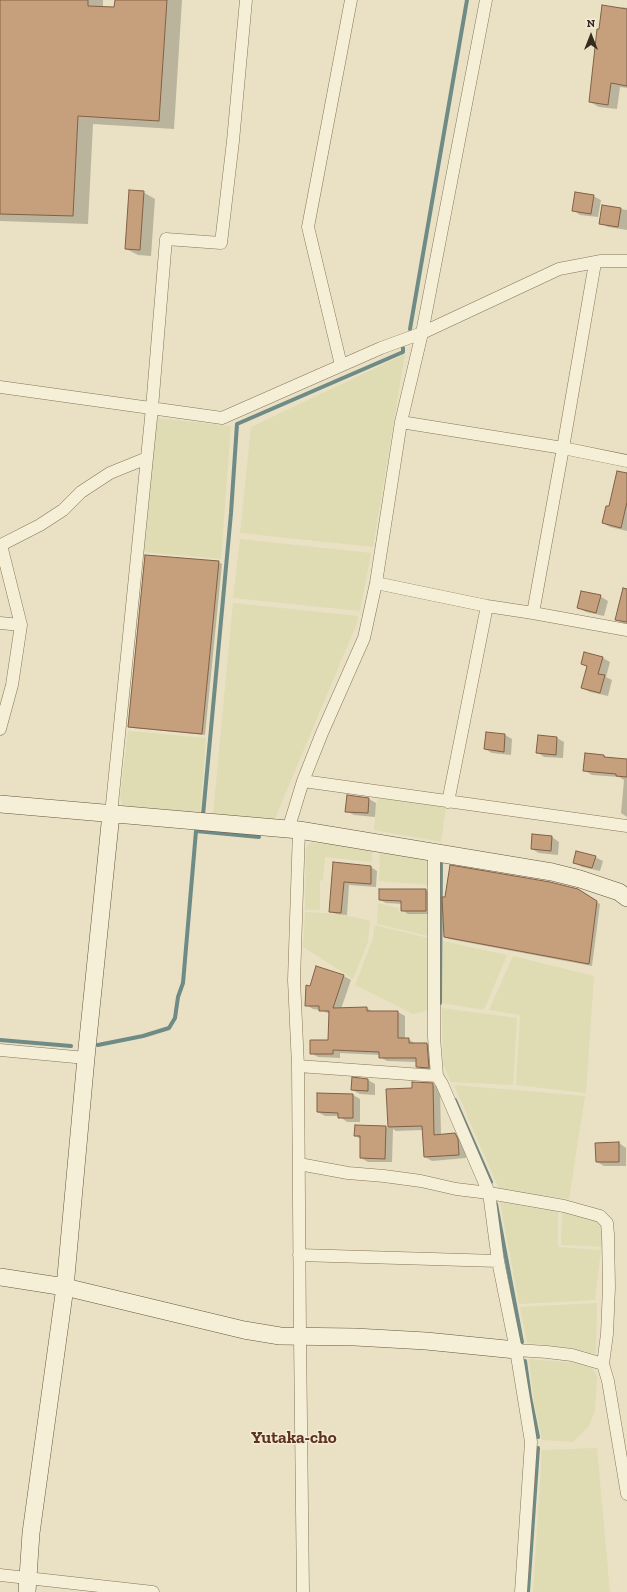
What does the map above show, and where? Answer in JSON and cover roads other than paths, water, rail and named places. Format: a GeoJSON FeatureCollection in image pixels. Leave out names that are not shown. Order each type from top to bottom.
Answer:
{"type":"FeatureCollection","features":[{"type":"Feature","properties":{"kind":"street"},"geometry":{"type":"LineString","coordinates":[[27,1585],[31,1533],[65,1287],[86,1058],[152,408],[166,239],[221,243],[233,141],[246,0]]}},
{"type":"Feature","properties":{"kind":"street"},"geometry":{"type":"LineString","coordinates":[[341,365],[308,227],[351,0]]}},
{"type":"Feature","properties":{"kind":"street"},"geometry":{"type":"LineString","coordinates":[[303,1592],[298,1066],[294,980],[294,830],[303,781],[322,733],[364,638],[376,583],[401,422],[422,333],[486,0]]}},
{"type":"Feature","properties":{"kind":"street"},"geometry":{"type":"LineString","coordinates":[[0,387],[222,418],[341,365],[422,333],[559,269],[595,262],[627,261]]}},
{"type":"Feature","properties":{"kind":"street"},"geometry":{"type":"LineString","coordinates":[[533,613],[595,262]]}},
{"type":"Feature","properties":{"kind":"street"},"geometry":{"type":"LineString","coordinates":[[401,422],[563,448],[627,461]]}},
{"type":"Feature","properties":{"kind":"street"},"geometry":{"type":"LineString","coordinates":[[0,729],[12,685],[21,625],[1,545],[40,526],[63,510],[81,492],[110,473],[147,458]]}},
{"type":"Feature","properties":{"kind":"street"},"geometry":{"type":"LineString","coordinates":[[376,583],[487,606],[627,630]]}},
{"type":"Feature","properties":{"kind":"street"},"geometry":{"type":"LineString","coordinates":[[448,802],[487,606]]}},
{"type":"Feature","properties":{"kind":"street"},"geometry":{"type":"LineString","coordinates":[[0,623],[21,625]]}},
{"type":"Feature","properties":{"kind":"street"},"geometry":{"type":"LineString","coordinates":[[303,781],[627,826]]}},
{"type":"Feature","properties":{"kind":"street"},"geometry":{"type":"LineString","coordinates":[[0,804],[294,830],[434,857],[552,872],[620,892],[627,898]]}},
{"type":"Feature","properties":{"kind":"street"},"geometry":{"type":"LineString","coordinates":[[434,857],[434,1037],[437,1076],[493,1194],[498,1261],[516,1350],[531,1442],[521,1592]]}},
{"type":"Feature","properties":{"kind":"street"},"geometry":{"type":"LineString","coordinates":[[0,1050],[86,1058]]}},
{"type":"Feature","properties":{"kind":"street"},"geometry":{"type":"LineString","coordinates":[[298,1066],[437,1076]]}},
{"type":"Feature","properties":{"kind":"street"},"geometry":{"type":"LineString","coordinates":[[299,1164],[348,1173],[384,1176],[582,1210],[600,1216],[607,1223],[607,1334],[603,1364],[608,1381],[627,1494]]}},
{"type":"Feature","properties":{"kind":"street"},"geometry":{"type":"LineString","coordinates":[[299,1255],[498,1261]]}},
{"type":"Feature","properties":{"kind":"street"},"geometry":{"type":"LineString","coordinates":[[0,1277],[65,1287],[244,1330],[280,1336],[355,1337],[426,1341],[572,1355],[603,1364]]}},
{"type":"Feature","properties":{"kind":"street"},"geometry":{"type":"LineString","coordinates":[[0,1574],[27,1585],[153,1592]]}},
{"type":"Feature","properties":{"kind":"waterway"},"geometry":{"type":"LineString","coordinates":[[410,329],[467,0]]}},
{"type":"Feature","properties":{"kind":"waterway"},"geometry":{"type":"LineString","coordinates":[[203,815],[231,513],[237,424],[403,352],[403,348]]}},
{"type":"Feature","properties":{"kind":"waterway"},"geometry":{"type":"LineString","coordinates":[[98,1045],[143,1036],[169,1028],[175,1018],[178,997],[183,983],[196,831],[259,837]]}},
{"type":"Feature","properties":{"kind":"waterway"},"geometry":{"type":"LineString","coordinates":[[440,1003],[441,859]]}},
{"type":"Feature","properties":{"kind":"waterway"},"geometry":{"type":"LineString","coordinates":[[0,1040],[71,1046]]}},
{"type":"Feature","properties":{"kind":"waterway"},"geometry":{"type":"LineString","coordinates":[[455,1100],[491,1182]]}},
{"type":"Feature","properties":{"kind":"waterway"},"geometry":{"type":"LineString","coordinates":[[496,1204],[522,1342]]}},
{"type":"Feature","properties":{"kind":"waterway"},"geometry":{"type":"LineString","coordinates":[[525,1361],[538,1437]]}},
{"type":"Feature","properties":{"kind":"waterway"},"geometry":{"type":"LineString","coordinates":[[528,1592],[538,1448]]}},
{"type":"Feature","properties":{"kind":"district","name":"Yutaka-cho"},"geometry":{"type":"Point","coordinates":[294,1438]}}]}
